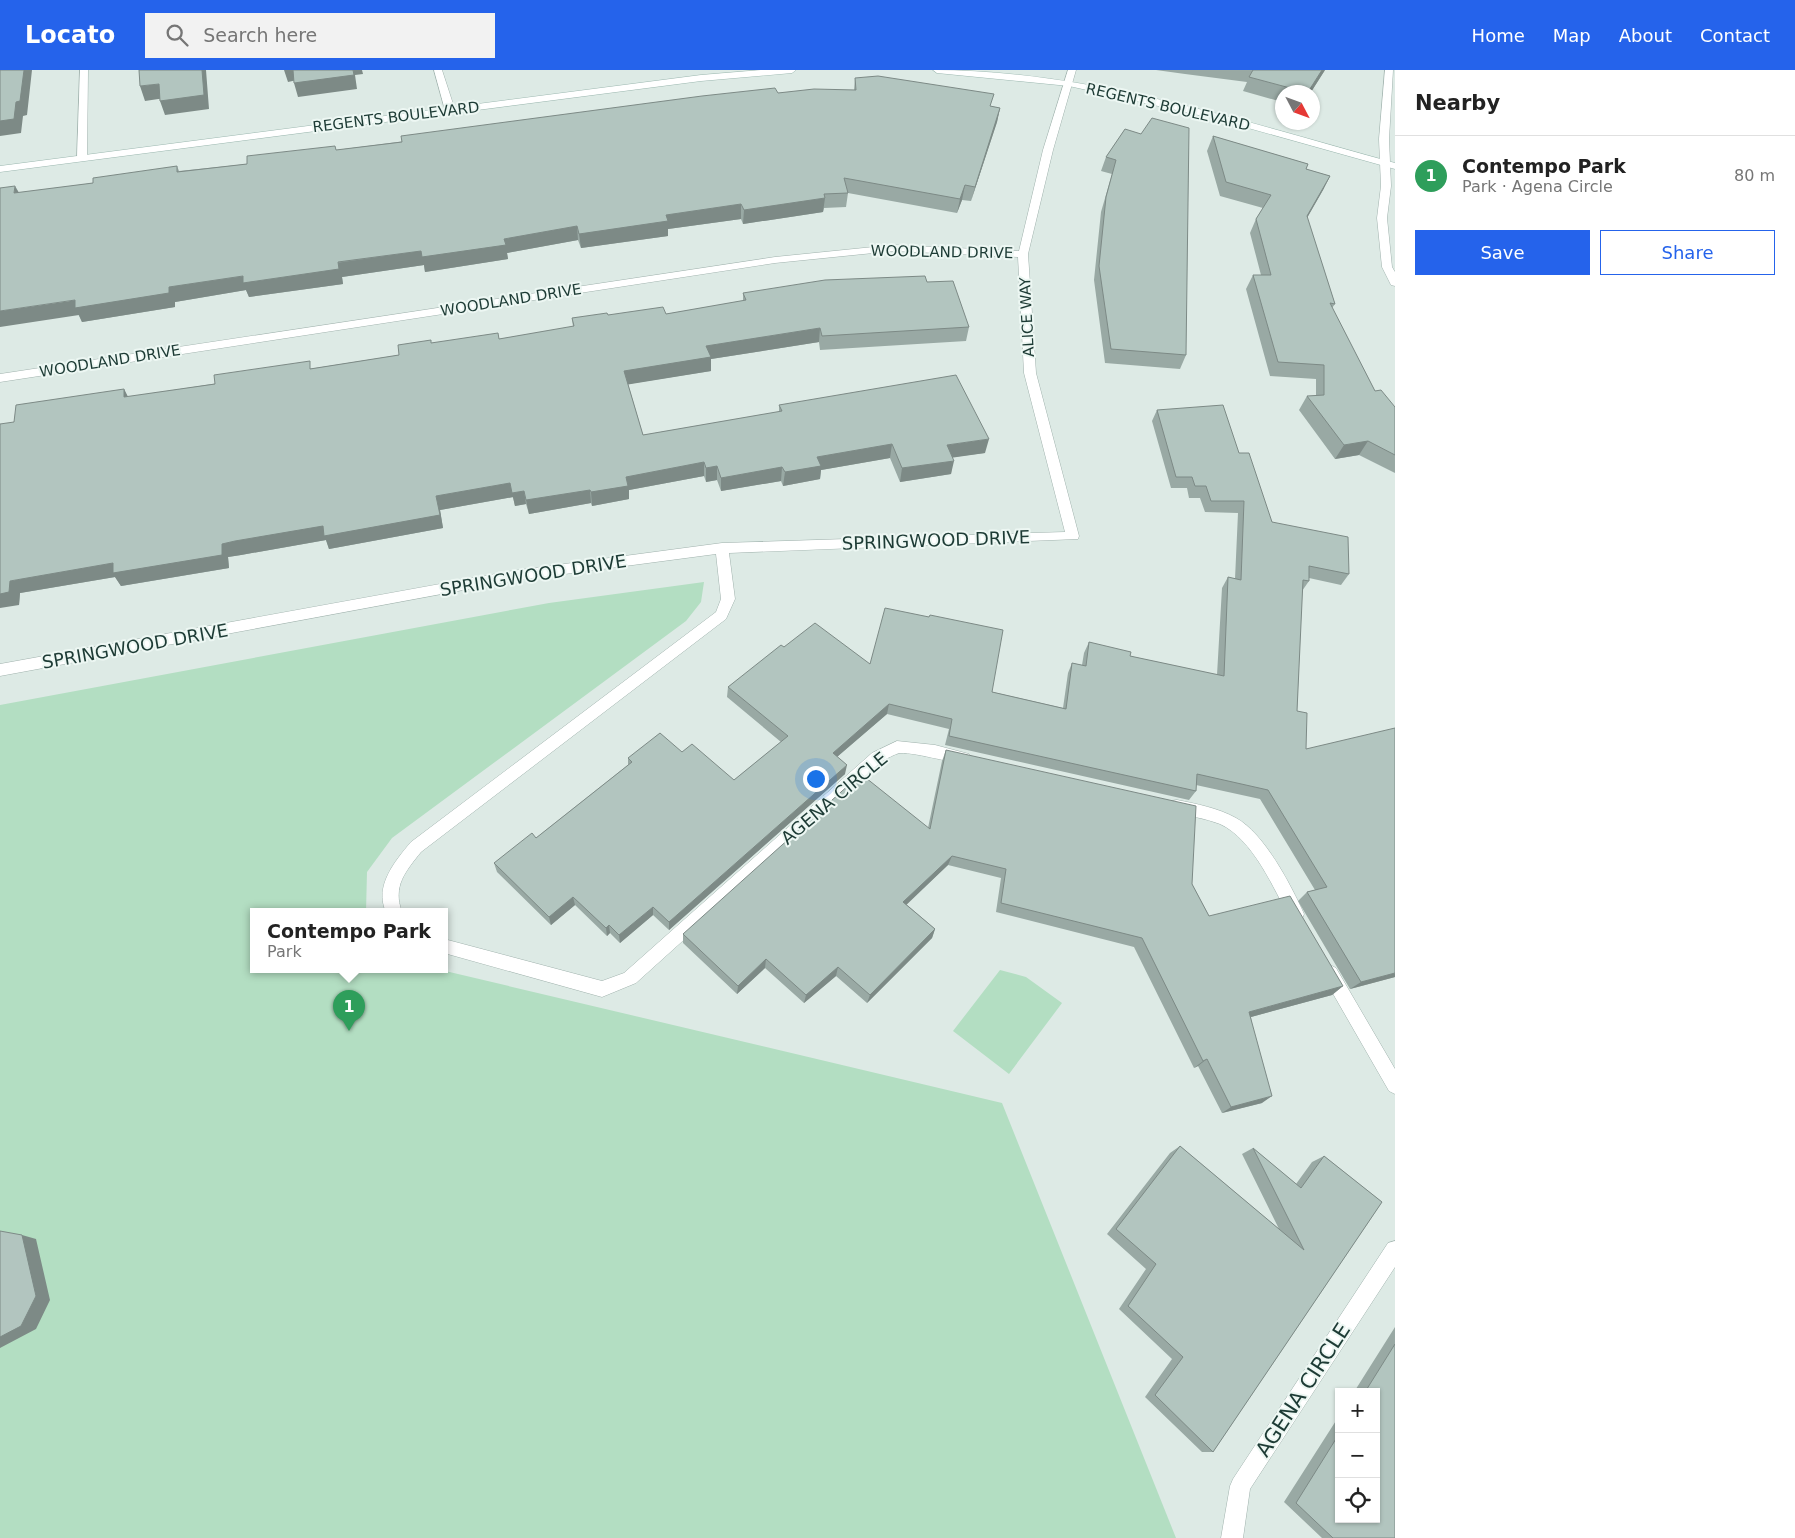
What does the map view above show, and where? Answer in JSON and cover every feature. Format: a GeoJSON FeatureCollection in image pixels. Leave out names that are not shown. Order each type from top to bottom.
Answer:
{"type":"FeatureCollection","features":[{"type":"Feature","properties":{"kind":"street"},"geometry":{"type":"LineString","coordinates":[[82,158],[84,70]]}},
{"type":"Feature","properties":{"kind":"street"},"geometry":{"type":"LineString","coordinates":[[438,70],[450,110]]}},
{"type":"Feature","properties":{"kind":"street","name":"REGENTS BOULEVARD"},"geometry":{"type":"LineString","coordinates":[[0,169],[701,78],[792,70]]}},
{"type":"Feature","properties":{"kind":"street","name":"REGENTS BOULEVARD"},"geometry":{"type":"LineString","coordinates":[[937,70],[1068,83],[1218,117],[1391,166]]}},
{"type":"Feature","properties":{"kind":"street","name":"ALICE WAY"},"geometry":{"type":"LineString","coordinates":[[1072,70],[1048,150],[1023,254],[1030,373],[1073,536]]}},
{"type":"Feature","properties":{"kind":"street"},"geometry":{"type":"LineString","coordinates":[[1389,70],[1384,139],[1391,166],[1382,218],[1387,267],[1395,283]]}},
{"type":"Feature","properties":{"kind":"street","name":"WOODLAND DRIVE"},"geometry":{"type":"LineString","coordinates":[[0,378],[775,260],[892,248],[1023,254]]}},
{"type":"Feature","properties":{"kind":"street","name":"SPRINGWOOD DRIVE"},"geometry":{"type":"LineString","coordinates":[[0,670],[512,576],[722,548],[1073,536]]}},
{"type":"Feature","properties":{"kind":"street"},"geometry":{"type":"LineString","coordinates":[[391,908],[391,891],[396,872],[416,847],[721,615],[728,599],[722,548]]}},
{"type":"Feature","properties":{"kind":"street","name":"AGENA CIRCLE"},"geometry":{"type":"LineString","coordinates":[[448,947],[602,989],[630,978],[877,757],[897,747],[935,751],[983,762]]}},
{"type":"Feature","properties":{"kind":"street"},"geometry":{"type":"LineString","coordinates":[[1164,803],[1202,811],[1236,827],[1259,851],[1302,924]]}},
{"type":"Feature","properties":{"kind":"street"},"geometry":{"type":"LineString","coordinates":[[1322,959],[1395,1086]]}},
{"type":"Feature","properties":{"kind":"street","name":"AGENA CIRCLE"},"geometry":{"type":"LineString","coordinates":[[1232,1538],[1240,1486],[1395,1250]]}},
{"type":"Feature","properties":{"kind":"green space"},"geometry":{"type":"Polygon","coordinates":[[[704,582],[701,602],[686,621],[392,838],[367,872],[366,908],[250,908],[250,973],[448,972],[1002,1103],[1176,1538],[0,1538],[0,705],[549,603],[704,582]]]}},
{"type":"Feature","properties":{"kind":"green space"},"geometry":{"type":"Polygon","coordinates":[[[1000,970],[1026,977],[1062,1003],[1009,1074],[953,1031],[1000,970]]]}},
{"type":"Feature","properties":{"kind":"building"},"geometry":{"type":"Polygon","coordinates":[[[0,70],[24,70],[20,101],[16,102],[14,119],[0,121],[0,70]]]}},
{"type":"Feature","properties":{"kind":"building"},"geometry":{"type":"Polygon","coordinates":[[[139,70],[202,70],[204,95],[160,101],[159,84],[140,86],[139,70]]]}},
{"type":"Feature","properties":{"kind":"building"},"geometry":{"type":"Polygon","coordinates":[[[293,70],[353,70],[354,75],[294,83],[293,70]]]}},
{"type":"Feature","properties":{"kind":"building"},"geometry":{"type":"Polygon","coordinates":[[[1253,70],[1322,70],[1312,85],[1279,85],[1249,77],[1253,70]]]}},
{"type":"Feature","properties":{"kind":"building"},"geometry":{"type":"Polygon","coordinates":[[[878,76],[994,94],[990,106],[1000,108],[975,187],[965,185],[960,199],[844,178],[848,193],[824,194],[825,198],[744,210],[741,204],[666,215],[668,221],[579,234],[577,226],[504,239],[506,245],[422,257],[421,251],[338,262],[339,269],[243,283],[243,276],[169,287],[169,293],[75,308],[75,300],[0,311],[0,188],[15,186],[14,193],[93,183],[93,178],[177,166],[177,172],[247,164],[247,156],[335,146],[336,150],[402,142],[401,136],[702,96],[775,88],[778,93],[814,89],[856,90],[855,78],[878,76]]]}},
{"type":"Feature","properties":{"kind":"building"},"geometry":{"type":"Polygon","coordinates":[[[1152,118],[1189,128],[1186,355],[1111,349],[1099,266],[1106,197],[1116,160],[1106,157],[1125,129],[1141,134],[1152,118]]]}},
{"type":"Feature","properties":{"kind":"building"},"geometry":{"type":"Polygon","coordinates":[[[1213,136],[1308,164],[1306,169],[1330,176],[1307,216],[1335,304],[1330,303],[1375,391],[1381,390],[1395,407],[1395,455],[1368,441],[1344,445],[1307,396],[1324,395],[1324,365],[1278,362],[1253,275],[1271,275],[1256,219],[1271,195],[1226,182],[1213,136]]]}},
{"type":"Feature","properties":{"kind":"building"},"geometry":{"type":"Polygon","coordinates":[[[925,276],[927,282],[953,281],[969,327],[822,336],[820,328],[706,346],[711,357],[624,371],[643,435],[782,411],[779,405],[956,375],[989,439],[947,445],[954,461],[902,468],[892,444],[817,457],[821,466],[785,472],[782,467],[721,478],[717,466],[706,468],[704,462],[626,477],[628,486],[526,500],[524,491],[512,493],[510,483],[436,496],[440,515],[324,536],[323,526],[235,541],[222,544],[222,555],[113,573],[113,563],[10,581],[9,592],[0,594],[0,424],[14,422],[16,405],[124,389],[124,397],[215,384],[214,375],[310,361],[310,369],[399,355],[398,345],[431,340],[431,343],[498,333],[499,339],[574,326],[572,318],[607,313],[608,315],[663,307],[666,314],[746,300],[743,293],[825,280],[925,276]]]}},
{"type":"Feature","properties":{"kind":"building"},"geometry":{"type":"Polygon","coordinates":[[[1223,405],[1239,453],[1249,453],[1272,522],[1348,537],[1349,574],[1309,566],[1309,581],[1303,580],[1297,711],[1307,713],[1306,749],[1395,728],[1395,973],[1361,982],[1307,892],[1327,887],[1268,790],[1197,774],[1196,791],[949,736],[952,719],[889,704],[833,753],[847,765],[669,922],[653,907],[619,935],[609,925],[606,928],[573,897],[549,917],[494,863],[532,833],[536,838],[632,762],[628,758],[660,733],[682,752],[692,744],[734,780],[788,736],[728,687],[781,645],[784,647],[815,623],[870,664],[885,608],[1003,630],[992,692],[1066,709],[1072,663],[1086,666],[1089,642],[1131,652],[1130,656],[1224,676],[1228,577],[1241,580],[1244,501],[1211,501],[1206,486],[1195,486],[1192,477],[1176,477],[1157,410],[1223,405]]]}},
{"type":"Feature","properties":{"kind":"building"},"geometry":{"type":"Polygon","coordinates":[[[946,750],[1196,806],[1192,884],[1209,916],[1290,896],[1343,986],[1249,1012],[1272,1096],[1231,1107],[1207,1059],[1203,1061],[1142,938],[1001,903],[1006,869],[952,856],[903,902],[935,929],[870,995],[838,967],[806,995],[766,959],[738,986],[683,934],[861,774],[930,829],[946,750]]]}},
{"type":"Feature","properties":{"kind":"building"},"geometry":{"type":"Polygon","coordinates":[[[1180,1146],[1304,1250],[1253,1148],[1301,1188],[1324,1156],[1382,1202],[1213,1452],[1155,1395],[1183,1357],[1128,1306],[1156,1264],[1116,1229],[1180,1146]]]}},
{"type":"Feature","properties":{"kind":"building"},"geometry":{"type":"Polygon","coordinates":[[[0,1231],[22,1235],[36,1296],[21,1326],[0,1337],[0,1231]]]}},
{"type":"Feature","properties":{"kind":"building"},"geometry":{"type":"Polygon","coordinates":[[[1395,1344],[1395,1538],[1333,1538],[1296,1503],[1335,1440],[1335,1523],[1380,1523],[1380,1388],[1368,1388],[1395,1344]]]}},
{"type":"Feature","properties":{"kind":"place","name":"Contempo Park"},"geometry":{"type":"Point","coordinates":[349,1031]}}]}
